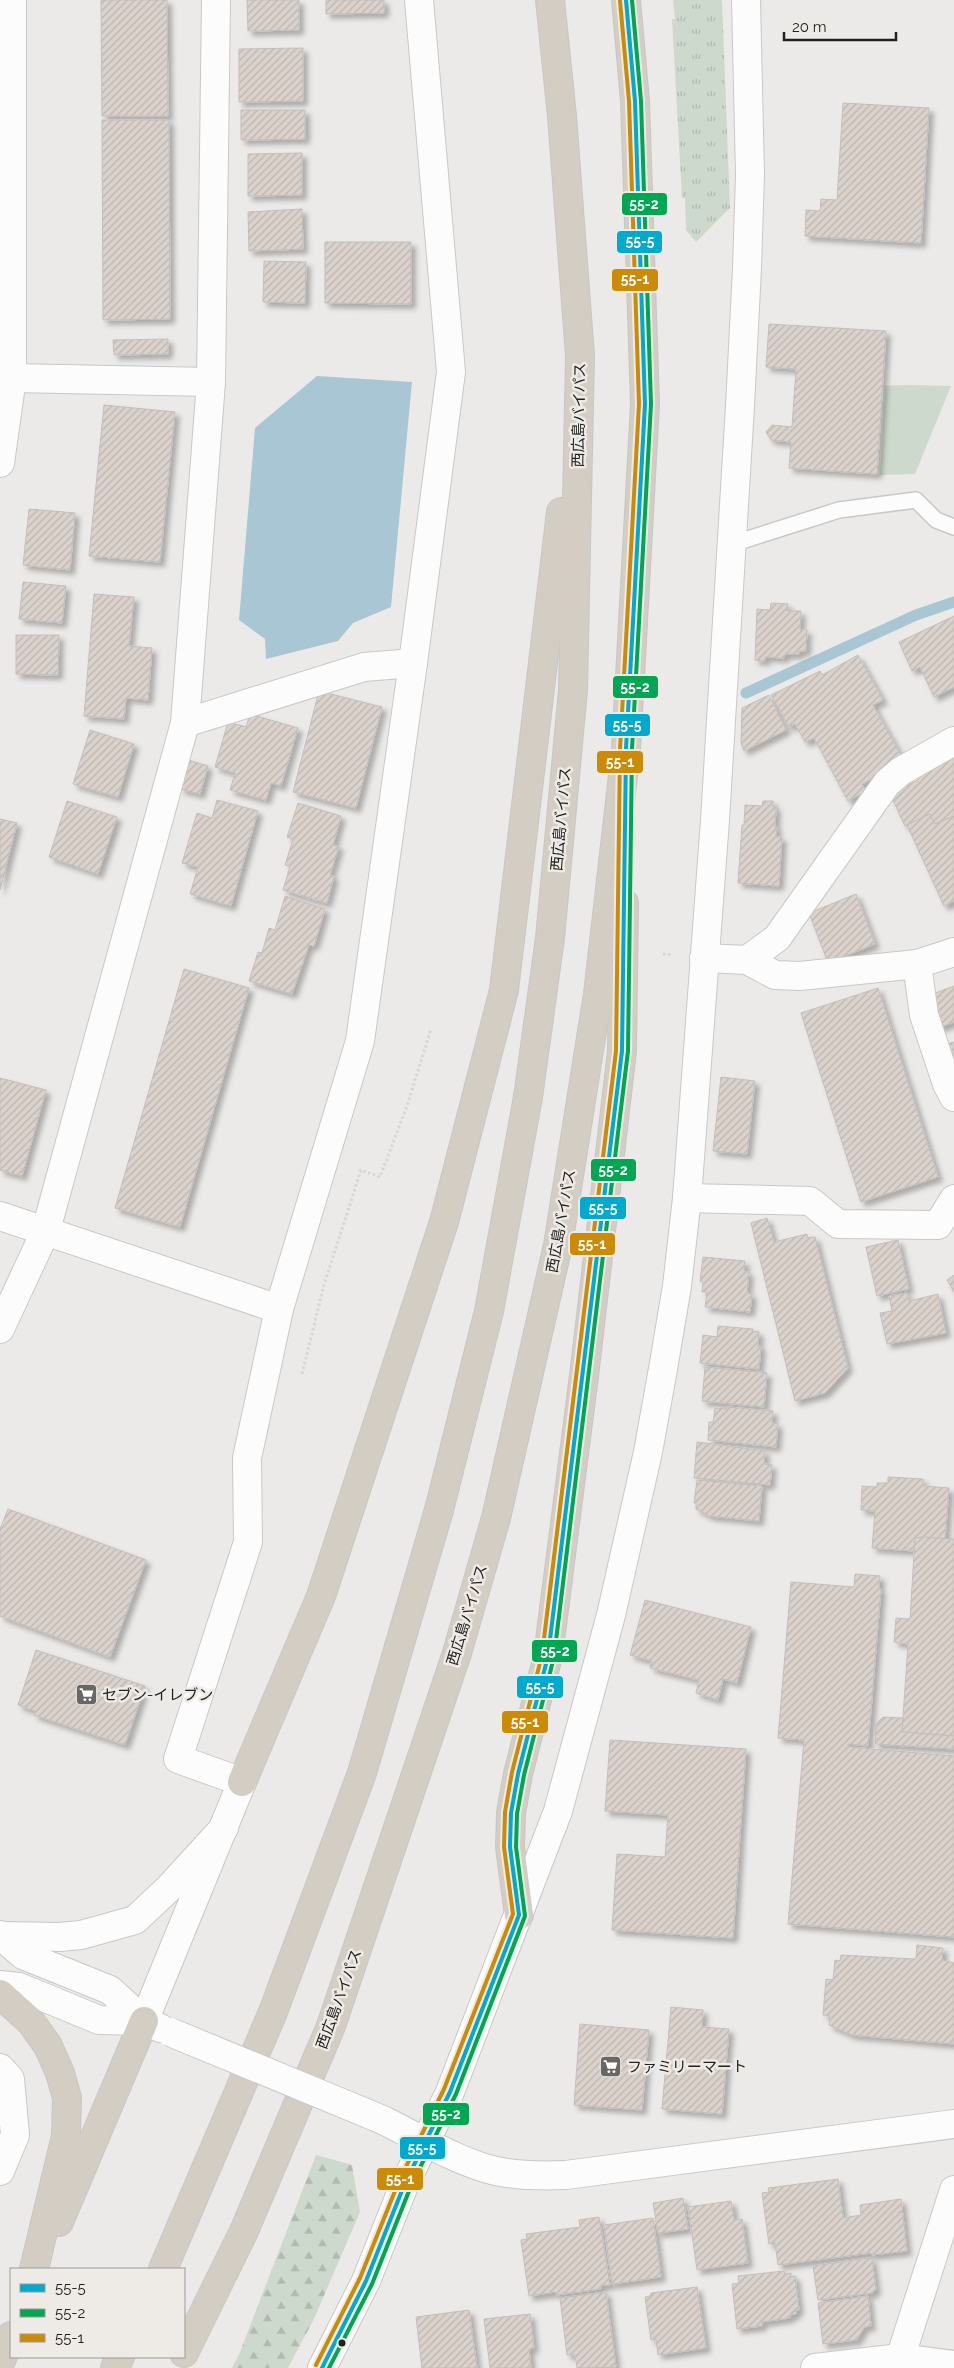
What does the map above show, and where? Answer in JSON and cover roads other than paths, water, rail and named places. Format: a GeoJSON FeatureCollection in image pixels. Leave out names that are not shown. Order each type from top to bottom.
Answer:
{"type":"FeatureCollection","features":[{"type":"Feature","properties":{"kind":"highway","name":"西広島バイパス"},"geometry":{"type":"LineString","coordinates":[[162,2268],[273,2012],[362,1773],[439,1510],[489,1311],[528,1097],[553,908],[573,690],[580,356],[562,116],[550,0]]}},
{"type":"Feature","properties":{"kind":"highway","name":"西広島バイパス"},"geometry":{"type":"LineString","coordinates":[[185,2351],[244,2231],[331,2026],[457,1653],[496,1518],[558,1246],[598,994],[626,749],[644,404],[635,102],[626,0]]}},
{"type":"Feature","properties":{"kind":"highway"},"geometry":{"type":"LineString","coordinates":[[242,1782],[327,1578],[444,1222],[504,990],[580,356]]}},
{"type":"Feature","properties":{"kind":"highway"},"geometry":{"type":"LineString","coordinates":[[519,1915],[510,1847],[512,1813],[518,1774],[548,1656],[622,1051],[626,749]]}},
{"type":"Feature","properties":{"kind":"highway"},"geometry":{"type":"LineString","coordinates":[[0,1994],[31,2022],[48,2046],[60,2073],[67,2098],[66,2136],[34,2268]]}},
{"type":"Feature","properties":{"kind":"highway"},"geometry":{"type":"LineString","coordinates":[[39,2268],[144,2021]]}},
{"type":"Feature","properties":{"kind":"highway"},"geometry":{"type":"LineString","coordinates":[[0,2363],[10,2338]]}},
{"type":"Feature","properties":{"kind":"street"},"geometry":{"type":"LineString","coordinates":[[0,463],[12,378],[12,0]]}},
{"type":"Feature","properties":{"kind":"street"},"geometry":{"type":"LineString","coordinates":[[0,1329],[46,1230],[185,723],[211,382],[216,0]]}},
{"type":"Feature","properties":{"kind":"street"},"geometry":{"type":"LineString","coordinates":[[144,2021],[242,1782],[178,1759],[248,1542],[247,1458],[279,1309],[360,1041],[413,664],[451,372],[419,0]]}},
{"type":"Feature","properties":{"kind":"street"},"geometry":{"type":"LineString","coordinates":[[322,2368],[366,2281],[405,2183],[450,2092],[558,1811],[585,1717],[621,1570],[648,1452],[663,1369],[678,1277],[687,1198],[732,544],[748,268],[750,166],[746,0]]}},
{"type":"Feature","properties":{"kind":"street"},"geometry":{"type":"LineString","coordinates":[[12,378],[211,382]]}},
{"type":"Feature","properties":{"kind":"street"},"geometry":{"type":"LineString","coordinates":[[185,723],[364,667],[413,664]]}},
{"type":"Feature","properties":{"kind":"street"},"geometry":{"type":"LineString","coordinates":[[747,960],[777,938],[887,783],[901,772],[954,741]]}},
{"type":"Feature","properties":{"kind":"street"},"geometry":{"type":"LineString","coordinates":[[704,958],[747,960],[775,975],[800,976],[917,964],[954,952]]}},
{"type":"Feature","properties":{"kind":"street"},"geometry":{"type":"LineString","coordinates":[[917,964],[924,1015],[947,1084],[954,1097]]}},
{"type":"Feature","properties":{"kind":"street"},"geometry":{"type":"LineString","coordinates":[[687,1198],[810,1201],[838,1224],[938,1225],[954,1198]]}},
{"type":"Feature","properties":{"kind":"street"},"geometry":{"type":"LineString","coordinates":[[0,1216],[279,1309]]}},
{"type":"Feature","properties":{"kind":"street"},"geometry":{"type":"LineString","coordinates":[[2,1935],[59,1937],[80,1935],[135,1920],[169,1888],[224,1828]]}},
{"type":"Feature","properties":{"kind":"street"},"geometry":{"type":"LineString","coordinates":[[2,1935],[23,1955],[110,1990],[144,2021],[383,2120],[490,2169],[541,2176],[566,2175],[954,2124]]}},
{"type":"Feature","properties":{"kind":"street"},"geometry":{"type":"LineString","coordinates":[[0,1985],[19,1987],[99,2020],[144,2021]]}},
{"type":"Feature","properties":{"kind":"street"},"geometry":{"type":"LineString","coordinates":[[0,2068],[10,2079],[15,2135],[0,2171]]}},
{"type":"Feature","properties":{"kind":"street"},"geometry":{"type":"LineString","coordinates":[[898,2363],[954,2190]]}},
{"type":"Feature","properties":{"kind":"street"},"geometry":{"type":"LineString","coordinates":[[815,2368],[898,2363],[954,2365]]}},
{"type":"Feature","properties":{"kind":"lane"},"geometry":{"type":"LineString","coordinates":[[732,544],[839,510],[916,500],[936,520],[954,527]]}},
{"type":"Feature","properties":{"kind":"water"},"geometry":{"type":"Polygon","coordinates":[[[317,376],[412,382],[391,607],[353,623],[338,641],[266,659],[265,639],[239,620],[255,428],[317,376]]]}},
{"type":"Feature","properties":{"kind":"waterway"},"geometry":{"type":"LineString","coordinates":[[746,693],[916,615],[954,602]]}},
{"type":"Feature","properties":{"kind":"place","name":"セブン-イレブン"},"geometry":{"type":"Point","coordinates":[86,1695]}},
{"type":"Feature","properties":{"kind":"place","name":"ファミリーマート"},"geometry":{"type":"Point","coordinates":[611,2067]}}]}
